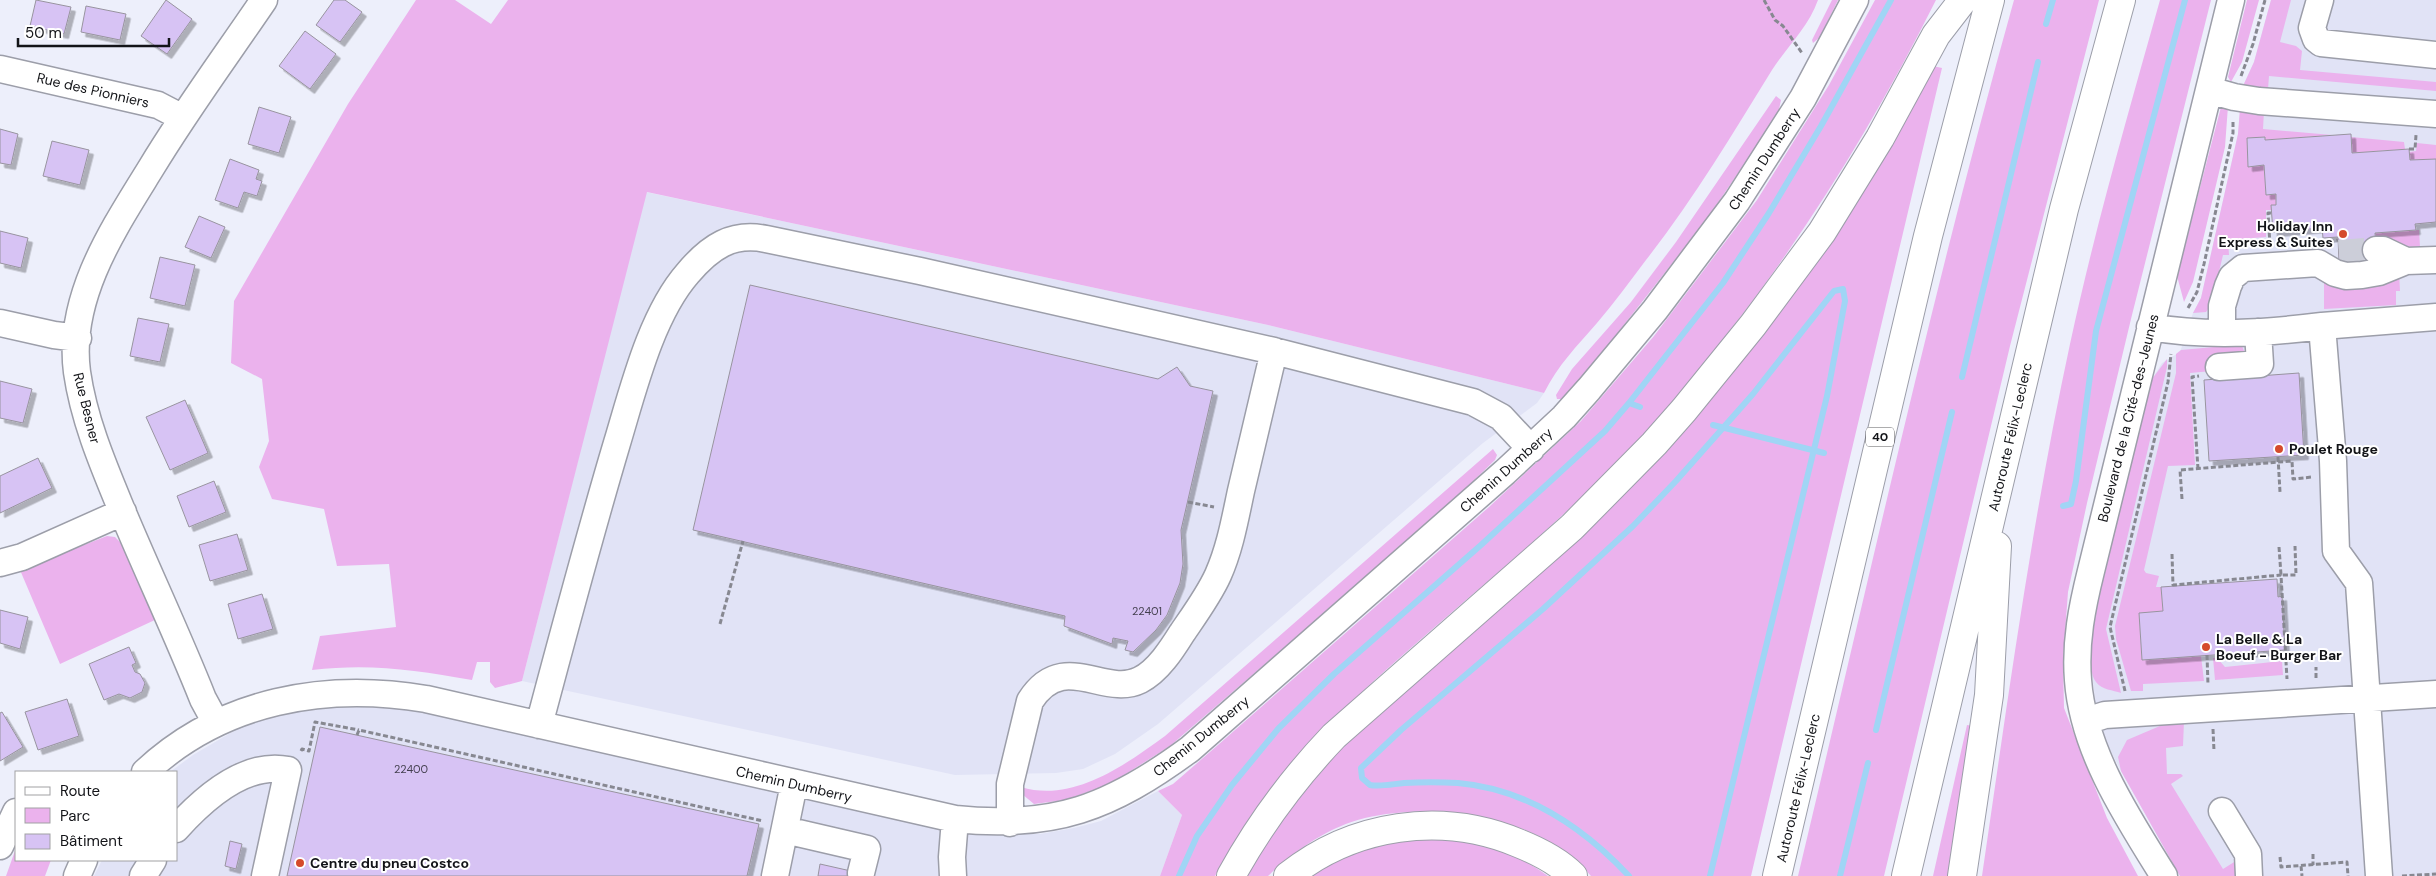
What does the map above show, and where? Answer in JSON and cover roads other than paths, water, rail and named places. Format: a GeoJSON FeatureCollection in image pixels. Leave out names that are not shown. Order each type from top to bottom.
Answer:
{"type":"FeatureCollection","features":[{"type":"Feature","properties":{"kind":"highway"},"geometry":{"type":"LineString","coordinates":[[1231,876],[1267,817],[1302,772],[1334,736],[1572,526],[1654,444],[1712,378],[1792,276],[1822,232],[1880,138],[1936,35],[1963,0]]}},
{"type":"Feature","properties":{"kind":"highway","name":"Autoroute Félix-Leclerc"},"geometry":{"type":"LineString","coordinates":[[1777,876],[1932,218],[1990,0]]}},
{"type":"Feature","properties":{"kind":"highway","name":"Autoroute Félix-Leclerc"},"geometry":{"type":"LineString","coordinates":[[1906,876],[2064,209],[2121,0]]}},
{"type":"Feature","properties":{"kind":"highway"},"geometry":{"type":"LineString","coordinates":[[1962,876],[1989,695],[2002,472]]}},
{"type":"Feature","properties":{"kind":"highway"},"geometry":{"type":"LineString","coordinates":[[1288,876],[1305,862],[1350,840],[1402,826],[1427,825],[1477,830],[1502,836],[1548,857],[1574,876]]}},
{"type":"Feature","properties":{"kind":"street","name":"Rue Besner"},"geometry":{"type":"LineString","coordinates":[[216,723],[203,698],[123,512],[86,415],[77,373],[78,338],[88,286],[104,246],[183,118],[264,0]]}},
{"type":"Feature","properties":{"kind":"street","name":"Chemin Dumberry"},"geometry":{"type":"LineString","coordinates":[[146,771],[184,740],[216,723],[292,699],[318,694],[360,692],[426,699],[954,819],[1010,822],[1046,819],[1081,811],[1127,791],[1170,764],[1220,724],[1531,449],[1564,417],[1618,355],[1695,258],[1764,162],[1821,68],[1855,0]]}},
{"type":"Feature","properties":{"kind":"street","name":"Boulevard de la Cité-des-Jeunes"},"geometry":{"type":"LineString","coordinates":[[2155,876],[2136,832],[2106,775],[2086,721],[2078,682],[2080,622],[2150,327],[2231,0]]}},
{"type":"Feature","properties":{"kind":"street"},"geometry":{"type":"LineString","coordinates":[[2320,0],[2312,33],[2322,43],[2436,55]]}},
{"type":"Feature","properties":{"kind":"street","name":"Rue des Pionniers"},"geometry":{"type":"LineString","coordinates":[[0,69],[158,105],[183,118]]}},
{"type":"Feature","properties":{"kind":"street"},"geometry":{"type":"LineString","coordinates":[[2209,90],[2259,101],[2436,114]]}},
{"type":"Feature","properties":{"kind":"street"},"geometry":{"type":"LineString","coordinates":[[539,725],[594,520],[650,340],[678,285],[687,273],[715,247],[728,240],[742,236],[766,239],[920,271],[1274,352],[1473,402],[1501,417],[1531,449]]}},
{"type":"Feature","properties":{"kind":"street"},"geometry":{"type":"LineString","coordinates":[[2376,250],[2383,250],[2406,261]]}},
{"type":"Feature","properties":{"kind":"street"},"geometry":{"type":"LineString","coordinates":[[2222,333],[2222,306],[2232,277],[2243,268],[2329,258],[2335,273],[2346,276],[2379,272],[2406,261],[2436,260]]}},
{"type":"Feature","properties":{"kind":"street"},"geometry":{"type":"LineString","coordinates":[[2150,327],[2195,334],[2258,332],[2436,317]]}},
{"type":"Feature","properties":{"kind":"street"},"geometry":{"type":"LineString","coordinates":[[0,323],[54,335],[78,338]]}},
{"type":"Feature","properties":{"kind":"street"},"geometry":{"type":"LineString","coordinates":[[2322,326],[2333,461],[2336,551],[2358,583],[2379,876]]}},
{"type":"Feature","properties":{"kind":"street"},"geometry":{"type":"LineString","coordinates":[[2212,371],[2260,364],[2258,332]]}},
{"type":"Feature","properties":{"kind":"street"},"geometry":{"type":"LineString","coordinates":[[1010,822],[1010,784],[1030,701],[1034,695],[1051,681],[1060,677],[1082,676],[1122,684],[1139,681],[1158,666],[1211,589],[1223,564],[1232,534],[1274,352]]}},
{"type":"Feature","properties":{"kind":"street"},"geometry":{"type":"LineString","coordinates":[[0,563],[22,557],[123,512]]}},
{"type":"Feature","properties":{"kind":"street"},"geometry":{"type":"LineString","coordinates":[[2086,721],[2105,715],[2436,694]]}},
{"type":"Feature","properties":{"kind":"street"},"geometry":{"type":"LineString","coordinates":[[178,827],[198,806],[229,784],[266,767],[288,770],[265,876]]}},
{"type":"Feature","properties":{"kind":"street"},"geometry":{"type":"LineString","coordinates":[[775,876],[776,826],[794,784]]}},
{"type":"Feature","properties":{"kind":"street"},"geometry":{"type":"LineString","coordinates":[[2222,811],[2248,854],[2249,876]]}},
{"type":"Feature","properties":{"kind":"street"},"geometry":{"type":"LineString","coordinates":[[0,846],[15,814]]}},
{"type":"Feature","properties":{"kind":"street"},"geometry":{"type":"LineString","coordinates":[[953,876],[954,819]]}},
{"type":"Feature","properties":{"kind":"street"},"geometry":{"type":"LineString","coordinates":[[776,826],[867,848],[861,873]]}},
{"type":"Feature","properties":{"kind":"street","name":"Boulevard de la Cité-des-Jeunes"},"geometry":{"type":"LineString","coordinates":[[2136,832],[2164,876]]}},
{"type":"Feature","properties":{"kind":"street"},"geometry":{"type":"LineString","coordinates":[[77,876],[84,861]]}},
{"type":"Feature","properties":{"kind":"street"},"geometry":{"type":"LineString","coordinates":[[143,876],[152,861]]}},
{"type":"Feature","properties":{"kind":"waterway"},"geometry":{"type":"LineString","coordinates":[[1179,876],[1197,836],[1232,785],[1278,729],[1334,674],[1481,545],[1605,431],[1629,403],[1723,283],[1769,213],[1821,126],[1891,0]]}},
{"type":"Feature","properties":{"kind":"waterway"},"geometry":{"type":"LineString","coordinates":[[2046,24],[2053,0]]}},
{"type":"Feature","properties":{"kind":"waterway"},"geometry":{"type":"LineString","coordinates":[[2063,506],[2071,504],[2076,481],[2096,331],[2185,0]]}},
{"type":"Feature","properties":{"kind":"waterway"},"geometry":{"type":"LineString","coordinates":[[1962,377],[2038,62]]}},
{"type":"Feature","properties":{"kind":"waterway"},"geometry":{"type":"LineString","coordinates":[[1629,876],[1611,858],[1573,827],[1552,813],[1530,802],[1507,793],[1458,783],[1418,782],[1383,786],[1370,785],[1362,778],[1361,768],[1401,730],[1543,609],[1633,526],[1676,481],[1753,394],[1834,291],[1843,289],[1845,301],[1827,396],[1710,876]]}},
{"type":"Feature","properties":{"kind":"waterway"},"geometry":{"type":"LineString","coordinates":[[1629,403],[1640,407]]}},
{"type":"Feature","properties":{"kind":"waterway"},"geometry":{"type":"LineString","coordinates":[[1876,730],[1952,412]]}},
{"type":"Feature","properties":{"kind":"waterway"},"geometry":{"type":"LineString","coordinates":[[1713,425],[1824,453]]}},
{"type":"Feature","properties":{"kind":"waterway"},"geometry":{"type":"LineString","coordinates":[[1840,876],[1868,763]]}},
{"type":"Feature","properties":{"kind":"tunnel"},"geometry":{"type":"LineString","coordinates":[[2339,253],[2376,250]]}},
{"type":"Feature","properties":{"kind":"place","name":"Holiday Inn Express & Suites"},"geometry":{"type":"Point","coordinates":[2343,234]}},
{"type":"Feature","properties":{"kind":"place","name":"Poulet Rouge"},"geometry":{"type":"Point","coordinates":[2279,449]}},
{"type":"Feature","properties":{"kind":"place","name":"La Belle & La Boeuf - Burger Bar"},"geometry":{"type":"Point","coordinates":[2206,647]}},
{"type":"Feature","properties":{"kind":"place","name":"Centre du pneu Costco"},"geometry":{"type":"Point","coordinates":[300,863]}}]}
